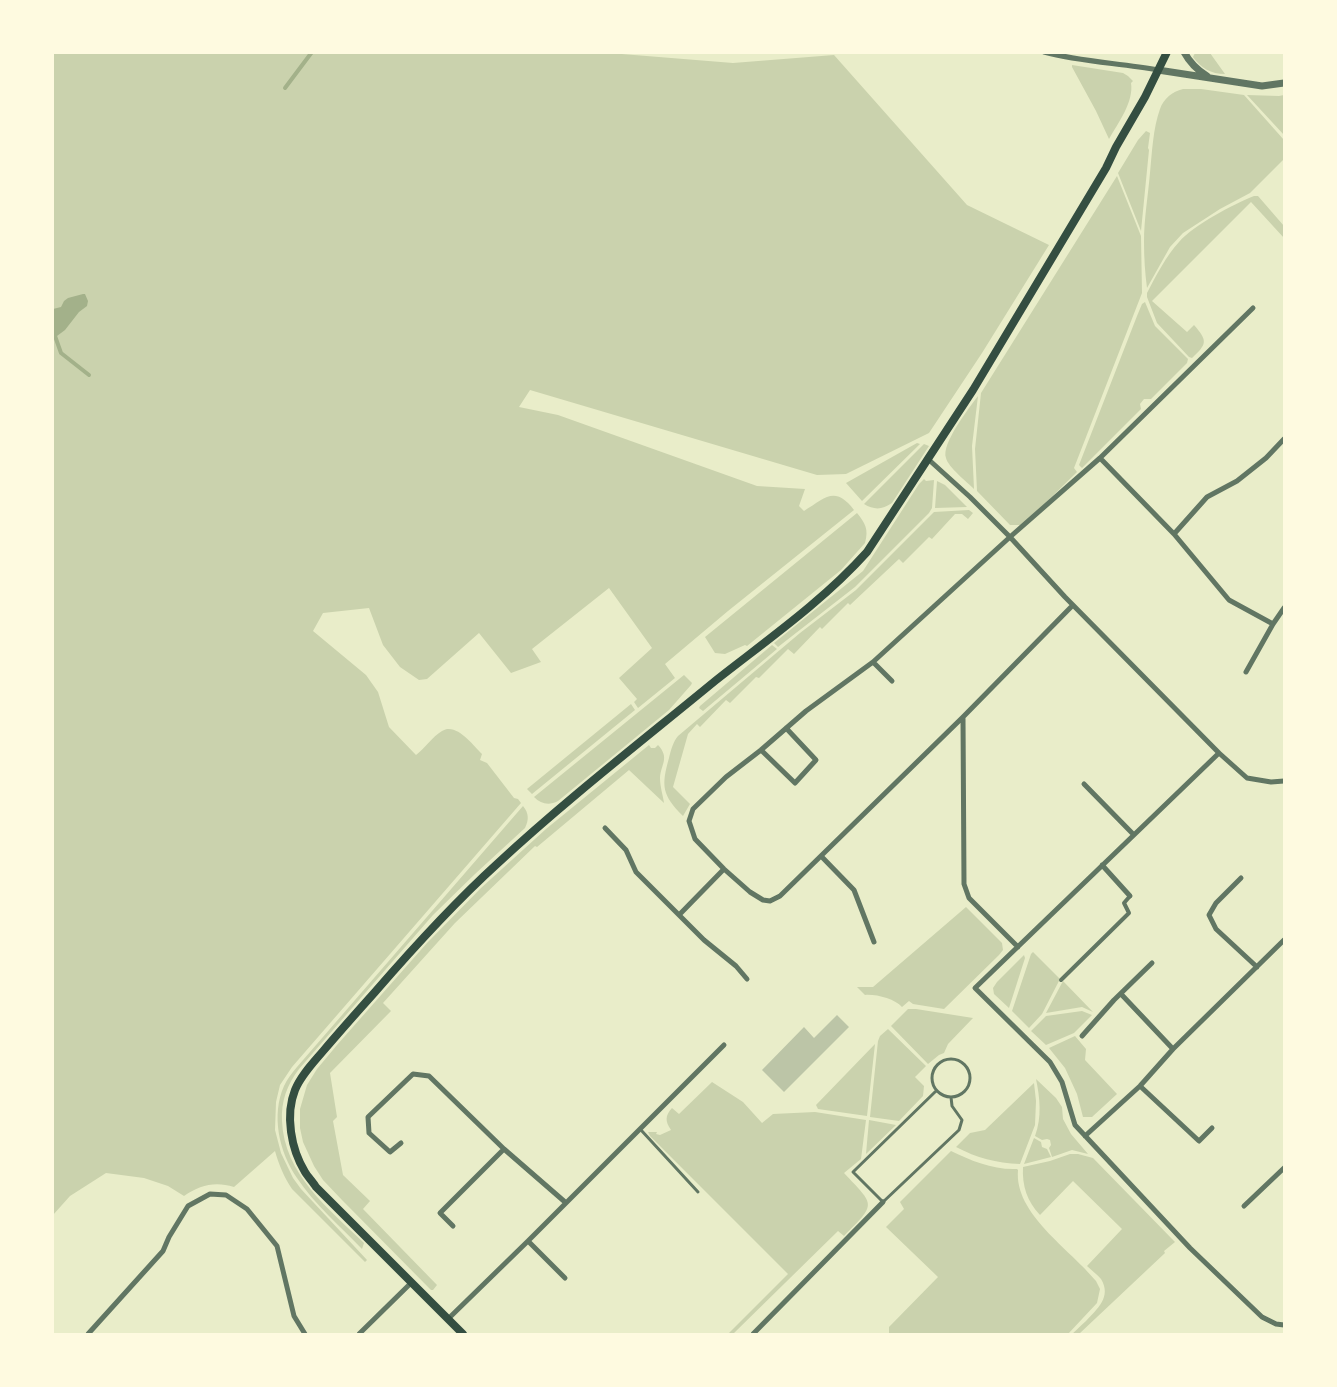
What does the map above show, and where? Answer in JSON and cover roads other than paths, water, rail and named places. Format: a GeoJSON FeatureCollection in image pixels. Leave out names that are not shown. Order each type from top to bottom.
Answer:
{"type":"FeatureCollection","features":[{"type":"Feature","properties":{"kind":"main road"},"geometry":{"type":"LineString","coordinates":[[463,1335],[316,1187],[305,1172],[293,1143],[290,1122],[291,1102],[296,1088],[308,1069],[374,992],[447,912],[496,864],[546,820],[846,575],[867,552],[1006,337],[1106,168],[1167,52]]}},
{"type":"Feature","properties":{"kind":"street"},"geometry":{"type":"LineString","coordinates":[[1044,52],[1061,57],[1135,65],[1262,86],[1284,83]]}},
{"type":"Feature","properties":{"kind":"street"},"geometry":{"type":"LineString","coordinates":[[1184,52],[1195,68],[1210,78]]}},
{"type":"Feature","properties":{"kind":"street"},"geometry":{"type":"LineString","coordinates":[[1073,605],[963,717],[780,896],[770,901],[763,900],[750,892],[695,839],[689,821],[693,808],[726,777],[806,711],[873,662],[1010,537],[1101,458],[1253,308]]}},
{"type":"Feature","properties":{"kind":"street"},"geometry":{"type":"LineString","coordinates":[[1174,534],[1207,497],[1237,481],[1266,458],[1284,439]]}},
{"type":"Feature","properties":{"kind":"street"},"geometry":{"type":"LineString","coordinates":[[1101,458],[1174,534],[1229,600],[1273,624]]}},
{"type":"Feature","properties":{"kind":"street"},"geometry":{"type":"LineString","coordinates":[[928,459],[1010,537],[1073,605],[1219,753],[1247,778],[1271,782],[1284,781]]}},
{"type":"Feature","properties":{"kind":"street"},"geometry":{"type":"LineString","coordinates":[[1246,672],[1284,608]]}},
{"type":"Feature","properties":{"kind":"street"},"geometry":{"type":"LineString","coordinates":[[873,662],[892,681]]}},
{"type":"Feature","properties":{"kind":"street"},"geometry":{"type":"LineString","coordinates":[[963,717],[964,884],[969,898],[1018,947]]}},
{"type":"Feature","properties":{"kind":"street"},"geometry":{"type":"LineString","coordinates":[[761,750],[795,783],[816,760],[786,728]]}},
{"type":"Feature","properties":{"kind":"street"},"geometry":{"type":"LineString","coordinates":[[1219,753],[975,988],[1050,1062],[1062,1082],[1076,1125],[1085,1136],[1190,1248],[1262,1317],[1284,1325]]}},
{"type":"Feature","properties":{"kind":"street"},"geometry":{"type":"LineString","coordinates":[[1084,784],[1134,834]]}},
{"type":"Feature","properties":{"kind":"street"},"geometry":{"type":"LineString","coordinates":[[605,828],[626,850],[636,872],[747,979]]}},
{"type":"Feature","properties":{"kind":"street"},"geometry":{"type":"LineString","coordinates":[[821,856],[854,890],[874,942]]}},
{"type":"Feature","properties":{"kind":"street"},"geometry":{"type":"LineString","coordinates":[[1061,980],[1129,913],[1124,903],[1130,896],[1102,865]]}},
{"type":"Feature","properties":{"kind":"street"},"geometry":{"type":"LineString","coordinates":[[679,915],[724,869]]}},
{"type":"Feature","properties":{"kind":"street"},"geometry":{"type":"LineString","coordinates":[[1241,879],[1216,903],[1209,915],[1216,928],[1257,968]]}},
{"type":"Feature","properties":{"kind":"street"},"geometry":{"type":"LineString","coordinates":[[1085,1136],[1140,1086],[1173,1049],[1284,940]]}},
{"type":"Feature","properties":{"kind":"street"},"geometry":{"type":"LineString","coordinates":[[1082,1036],[1152,963]]}},
{"type":"Feature","properties":{"kind":"street"},"geometry":{"type":"LineString","coordinates":[[1121,994],[1173,1049]]}},
{"type":"Feature","properties":{"kind":"street"},"geometry":{"type":"LineString","coordinates":[[448,1319],[724,1045]]}},
{"type":"Feature","properties":{"kind":"street"},"geometry":{"type":"LineString","coordinates":[[401,1143],[390,1152],[369,1133],[368,1117],[413,1074],[429,1076],[504,1149],[565,1202]]}},
{"type":"Feature","properties":{"kind":"street"},"geometry":{"type":"LineString","coordinates":[[1140,1086],[1199,1141],[1212,1128]]}},
{"type":"Feature","properties":{"kind":"street"},"geometry":{"type":"LineString","coordinates":[[453,1226],[440,1213],[504,1149]]}},
{"type":"Feature","properties":{"kind":"street"},"geometry":{"type":"LineString","coordinates":[[1244,1206],[1284,1168]]}},
{"type":"Feature","properties":{"kind":"street"},"geometry":{"type":"LineString","coordinates":[[88,1335],[163,1251],[188,1206],[210,1194],[226,1195],[248,1209],[278,1246],[294,1316],[305,1335]]}},
{"type":"Feature","properties":{"kind":"street"},"geometry":{"type":"LineString","coordinates":[[753,1335],[883,1202]]}},
{"type":"Feature","properties":{"kind":"street"},"geometry":{"type":"LineString","coordinates":[[528,1241],[565,1278]]}},
{"type":"Feature","properties":{"kind":"street"},"geometry":{"type":"LineString","coordinates":[[362,1334],[412,1282]]}},
{"type":"Feature","properties":{"kind":"lane"},"geometry":{"type":"LineString","coordinates":[[946,1059],[958,1060],[970,1074],[965,1091],[951,1097],[943,1096],[936,1091],[931,1077],[936,1066],[946,1059]]}},
{"type":"Feature","properties":{"kind":"lane"},"geometry":{"type":"LineString","coordinates":[[936,1091],[853,1172],[883,1202],[959,1130],[962,1120],[952,1106],[951,1097]]}},
{"type":"Feature","properties":{"kind":"lane"},"geometry":{"type":"LineString","coordinates":[[640,1129],[698,1192]]}},
{"type":"Feature","properties":{"kind":"waterway"},"geometry":{"type":"LineString","coordinates":[[285,88],[312,52]]}},
{"type":"Feature","properties":{"kind":"waterway"},"geometry":{"type":"LineString","coordinates":[[55,336],[61,353],[89,375]]}}]}
